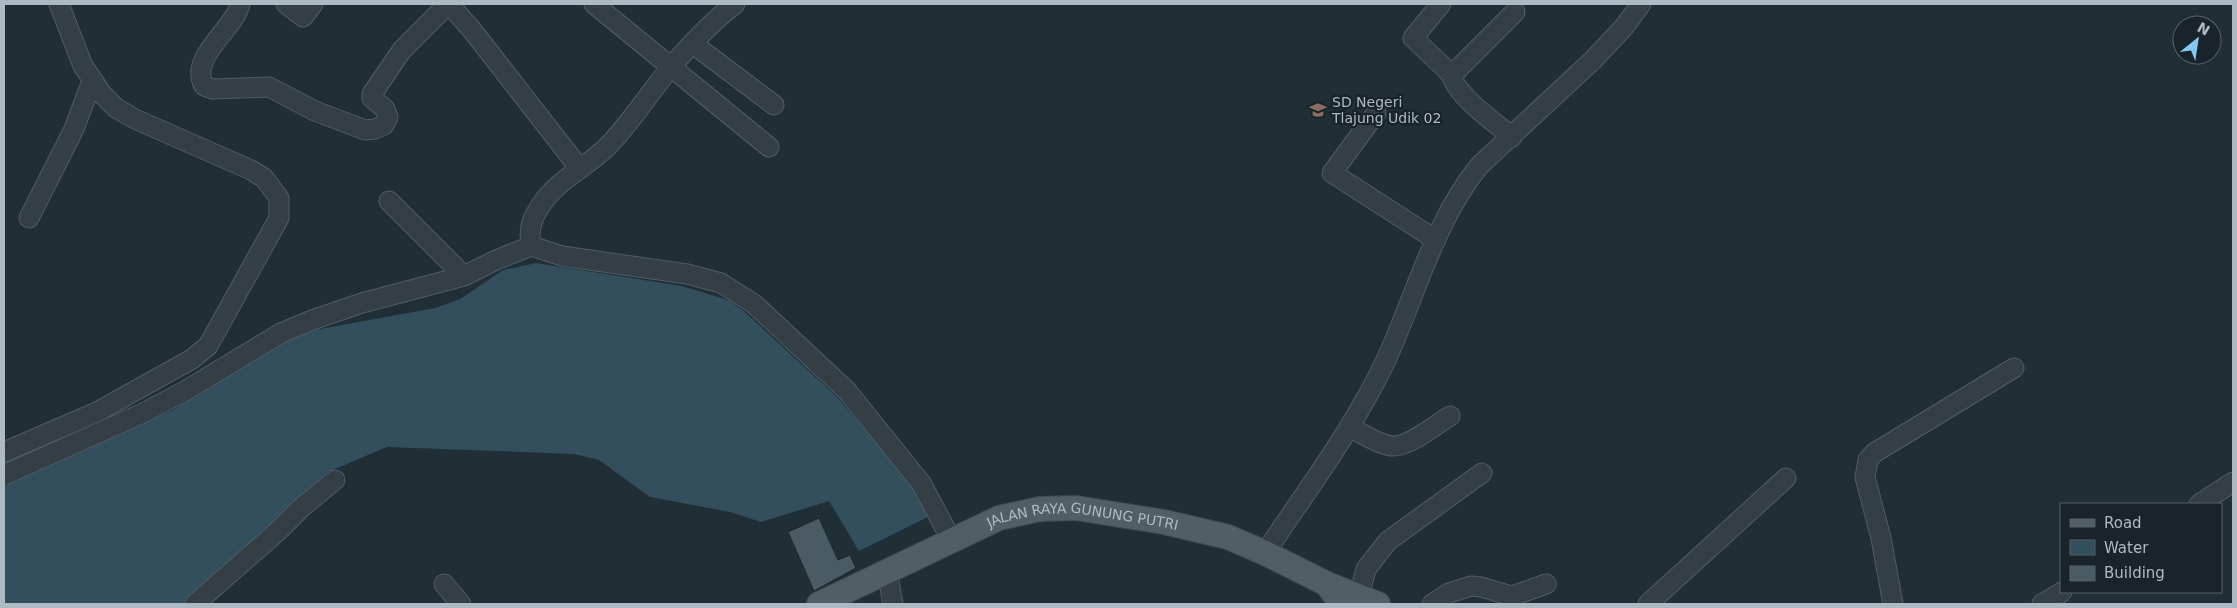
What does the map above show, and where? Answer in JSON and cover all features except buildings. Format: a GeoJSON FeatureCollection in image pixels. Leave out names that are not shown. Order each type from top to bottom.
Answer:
{"type":"FeatureCollection","features":[{"type":"Feature","properties":{"kind":"main road","name":"JALAN RAYA GUNUNG PUTRI"},"geometry":{"type":"LineString","coordinates":[[819,604],[999,518],[1040,509],[1076,508],[1164,522],[1228,538],[1265,553],[1359,601]]}},
{"type":"Feature","properties":{"kind":"street"},"geometry":{"type":"LineString","coordinates":[[4,452],[43,437],[104,408],[192,359],[208,346],[279,218],[279,198],[264,178],[135,119],[116,108],[92,81],[83,66],[60,4]]}},
{"type":"Feature","properties":{"kind":"street"},"geometry":{"type":"LineString","coordinates":[[240,4],[236,14],[204,60],[202,75],[204,86],[213,89],[253,86],[269,87],[315,111],[371,130],[384,125],[388,117],[385,109],[372,98],[372,94],[402,50],[448,4],[472,30],[580,170]]}},
{"type":"Feature","properties":{"kind":"street"},"geometry":{"type":"LineString","coordinates":[[286,4],[303,16],[313,4]]}},
{"type":"Feature","properties":{"kind":"street"},"geometry":{"type":"LineString","coordinates":[[594,4],[769,147]]}},
{"type":"Feature","properties":{"kind":"street"},"geometry":{"type":"LineString","coordinates":[[530,246],[529,233],[537,210],[559,184],[580,170],[606,148],[670,68],[735,4]]}},
{"type":"Feature","properties":{"kind":"street"},"geometry":{"type":"LineString","coordinates":[[1441,4],[1413,38],[1452,75],[1460,91],[1512,137]]}},
{"type":"Feature","properties":{"kind":"street"},"geometry":{"type":"LineString","coordinates":[[1265,553],[1349,427],[1385,361],[1436,240],[1466,181],[1480,165],[1593,60],[1624,27],[1640,4]]}},
{"type":"Feature","properties":{"kind":"street"},"geometry":{"type":"LineString","coordinates":[[1452,75],[1515,12]]}},
{"type":"Feature","properties":{"kind":"street"},"geometry":{"type":"LineString","coordinates":[[693,44],[774,105]]}},
{"type":"Feature","properties":{"kind":"street"},"geometry":{"type":"LineString","coordinates":[[29,218],[74,129],[92,81]]}},
{"type":"Feature","properties":{"kind":"street"},"geometry":{"type":"LineString","coordinates":[[1376,113],[1332,174],[1436,240]]}},
{"type":"Feature","properties":{"kind":"street"},"geometry":{"type":"LineString","coordinates":[[389,201],[464,276]]}},
{"type":"Feature","properties":{"kind":"street"},"geometry":{"type":"LineString","coordinates":[[4,475],[143,413],[185,391],[281,333],[362,303],[464,276],[530,246],[562,256],[687,274],[721,284],[754,304],[847,391],[921,482],[952,541]]}},
{"type":"Feature","properties":{"kind":"street"},"geometry":{"type":"LineString","coordinates":[[1893,604],[1882,538],[1864,477],[1864,468],[1868,460],[1874,453],[2014,368]]}},
{"type":"Feature","properties":{"kind":"street"},"geometry":{"type":"LineString","coordinates":[[1349,427],[1381,443],[1398,446],[1406,444],[1450,416]]}},
{"type":"Feature","properties":{"kind":"street"},"geometry":{"type":"LineString","coordinates":[[1359,601],[1366,568],[1388,541],[1482,473]]}},
{"type":"Feature","properties":{"kind":"street"},"geometry":{"type":"LineString","coordinates":[[1648,604],[1786,478]]}},
{"type":"Feature","properties":{"kind":"street"},"geometry":{"type":"LineString","coordinates":[[195,604],[278,531],[301,508],[335,480]]}},
{"type":"Feature","properties":{"kind":"street"},"geometry":{"type":"LineString","coordinates":[[2201,503],[2233,482]]}},
{"type":"Feature","properties":{"kind":"street"},"geometry":{"type":"LineString","coordinates":[[887,571],[893,604]]}},
{"type":"Feature","properties":{"kind":"street"},"geometry":{"type":"LineString","coordinates":[[444,584],[461,604]]}},
{"type":"Feature","properties":{"kind":"street"},"geometry":{"type":"LineString","coordinates":[[1432,604],[1449,593],[1465,587],[1481,587],[1512,596],[1546,584]]}},
{"type":"Feature","properties":{"kind":"street"},"geometry":{"type":"LineString","coordinates":[[2042,604],[2060,593]]}},
{"type":"Feature","properties":{"kind":"water"},"geometry":{"type":"Polygon","coordinates":[[[536,263],[682,286],[728,300],[745,312],[838,398],[923,498],[930,516],[859,551],[829,501],[761,522],[730,512],[650,497],[599,460],[574,454],[387,447],[328,472],[278,526],[199,591],[186,604],[4,604],[4,487],[11,481],[173,410],[283,340],[314,330],[435,308],[460,299],[503,270],[536,263]]]}},
{"type":"Feature","properties":{"kind":"place","name":"SD Negeri Tlajung Udik 02"},"geometry":{"type":"Point","coordinates":[1318,110]}}]}
